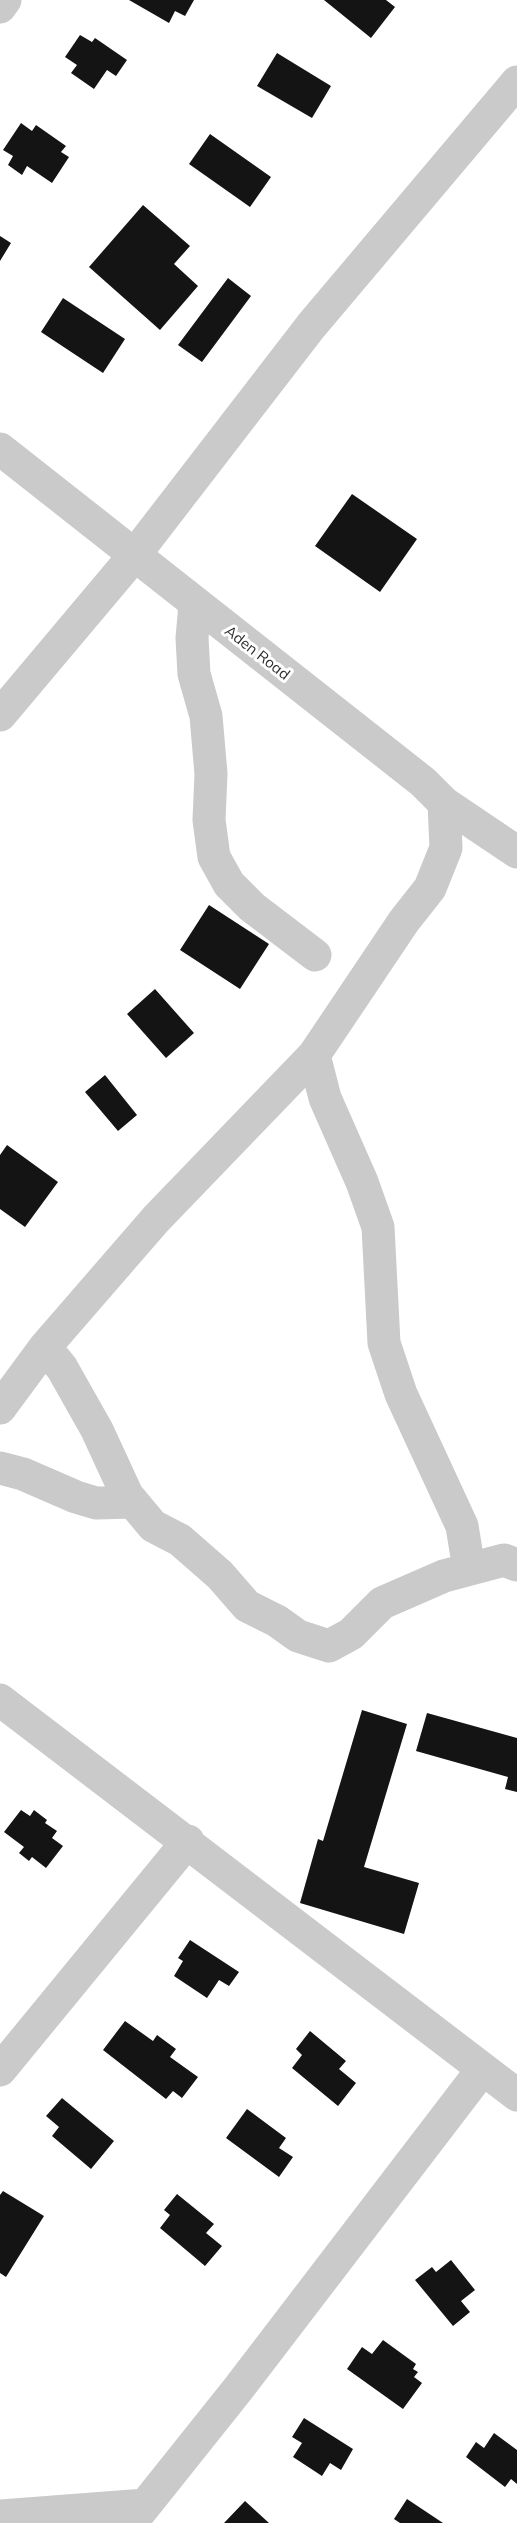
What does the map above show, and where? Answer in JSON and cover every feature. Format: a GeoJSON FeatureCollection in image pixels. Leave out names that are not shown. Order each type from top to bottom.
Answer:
{"type":"FeatureCollection","features":[{"type":"Feature","properties":{"kind":"street"},"geometry":{"type":"LineString","coordinates":[[0,7],[5,0]]}},
{"type":"Feature","properties":{"kind":"street"},"geometry":{"type":"LineString","coordinates":[[0,715],[133,557],[311,326],[517,82]]}},
{"type":"Feature","properties":{"kind":"street","name":"Aden Road"},"geometry":{"type":"LineString","coordinates":[[0,449],[133,557],[423,782],[444,803],[517,852]]}},
{"type":"Feature","properties":{"kind":"street"},"geometry":{"type":"LineString","coordinates":[[195,605],[192,638],[194,674],[206,716],[211,774],[209,819],[214,857],[229,884],[252,907],[315,955]]}},
{"type":"Feature","properties":{"kind":"street"},"geometry":{"type":"LineString","coordinates":[[0,1408],[45,1347],[156,1219],[314,1055],[404,921],[430,888],[446,848],[444,803]]}},
{"type":"Feature","properties":{"kind":"street"},"geometry":{"type":"LineString","coordinates":[[314,1055],[325,1098],[362,1182],[378,1227],[384,1343],[401,1394],[462,1526],[470,1569]]}},
{"type":"Feature","properties":{"kind":"street"},"geometry":{"type":"LineString","coordinates":[[45,1347],[62,1368],[98,1430],[133,1502],[153,1526],[180,1540],[220,1575],[247,1606],[277,1621],[298,1636],[329,1646],[351,1634],[382,1603],[444,1576],[504,1560],[517,1565]]}},
{"type":"Feature","properties":{"kind":"street"},"geometry":{"type":"LineString","coordinates":[[0,1468],[23,1474],[76,1497],[96,1503],[133,1502]]}},
{"type":"Feature","properties":{"kind":"street"},"geometry":{"type":"LineString","coordinates":[[0,1700],[188,1841],[517,2095]]}},
{"type":"Feature","properties":{"kind":"street"},"geometry":{"type":"LineString","coordinates":[[0,2070],[188,1841]]}},
{"type":"Feature","properties":{"kind":"street"},"geometry":{"type":"LineString","coordinates":[[0,2516],[138,2514],[245,2380],[482,2070]]}},
{"type":"Feature","properties":{"kind":"building"},"geometry":{"type":"Polygon","coordinates":[[[129,0],[194,0],[185,16],[175,11],[169,23],[129,0]]]}},
{"type":"Feature","properties":{"kind":"building"},"geometry":{"type":"Polygon","coordinates":[[[324,0],[386,0],[395,7],[371,38],[324,0]]]}},
{"type":"Feature","properties":{"kind":"building"},"geometry":{"type":"Polygon","coordinates":[[[80,35],[92,42],[95,38],[127,60],[116,76],[107,70],[94,89],[71,73],[77,65],[65,57],[80,35]]]}},
{"type":"Feature","properties":{"kind":"building"},"geometry":{"type":"Polygon","coordinates":[[[277,53],[331,86],[312,118],[257,86],[277,53]]]}},
{"type":"Feature","properties":{"kind":"building"},"geometry":{"type":"Polygon","coordinates":[[[21,123],[32,131],[36,125],[66,146],[61,152],[69,157],[52,183],[27,166],[22,175],[8,165],[13,156],[3,150],[21,123]]]}},
{"type":"Feature","properties":{"kind":"building"},"geometry":{"type":"Polygon","coordinates":[[[210,134],[271,177],[250,207],[189,164],[210,134]]]}},
{"type":"Feature","properties":{"kind":"building"},"geometry":{"type":"Polygon","coordinates":[[[143,205],[190,246],[174,264],[198,286],[160,330],[89,267],[143,205]]]}},
{"type":"Feature","properties":{"kind":"building"},"geometry":{"type":"Polygon","coordinates":[[[0,236],[11,243],[0,261],[0,236]]]}},
{"type":"Feature","properties":{"kind":"building"},"geometry":{"type":"Polygon","coordinates":[[[228,278],[251,296],[202,362],[178,345],[228,278]]]}},
{"type":"Feature","properties":{"kind":"building"},"geometry":{"type":"Polygon","coordinates":[[[63,298],[125,339],[103,373],[41,332],[63,298]]]}},
{"type":"Feature","properties":{"kind":"building"},"geometry":{"type":"Polygon","coordinates":[[[352,494],[417,539],[380,592],[315,546],[352,494]]]}},
{"type":"Feature","properties":{"kind":"building"},"geometry":{"type":"Polygon","coordinates":[[[209,905],[269,944],[240,989],[180,950],[209,905]]]}},
{"type":"Feature","properties":{"kind":"building"},"geometry":{"type":"Polygon","coordinates":[[[155,989],[194,1033],[166,1058],[127,1014],[155,989]]]}},
{"type":"Feature","properties":{"kind":"building"},"geometry":{"type":"Polygon","coordinates":[[[105,1075],[137,1115],[118,1131],[85,1092],[105,1075]]]}},
{"type":"Feature","properties":{"kind":"building"},"geometry":{"type":"Polygon","coordinates":[[[7,1145],[58,1182],[25,1227],[0,1209],[0,1155],[7,1145]]]}},
{"type":"Feature","properties":{"kind":"building"},"geometry":{"type":"Polygon","coordinates":[[[362,1710],[407,1724],[364,1867],[419,1883],[404,1934],[300,1903],[318,1839],[323,1841],[362,1710]]]}},
{"type":"Feature","properties":{"kind":"building"},"geometry":{"type":"Polygon","coordinates":[[[427,1713],[517,1738],[517,1792],[505,1789],[508,1777],[416,1751],[427,1713]]]}},
{"type":"Feature","properties":{"kind":"building"},"geometry":{"type":"Polygon","coordinates":[[[21,1810],[30,1816],[34,1810],[47,1820],[45,1823],[57,1831],[52,1838],[63,1846],[46,1868],[32,1857],[29,1861],[19,1853],[24,1847],[4,1832],[21,1810]]]}},
{"type":"Feature","properties":{"kind":"building"},"geometry":{"type":"Polygon","coordinates":[[[190,1940],[239,1972],[229,1986],[219,1980],[207,1998],[174,1976],[183,1961],[178,1958],[190,1940]]]}},
{"type":"Feature","properties":{"kind":"building"},"geometry":{"type":"Polygon","coordinates":[[[125,2021],[153,2041],[157,2035],[176,2049],[170,2057],[198,2077],[182,2098],[173,2091],[166,2099],[103,2050],[125,2021]]]}},
{"type":"Feature","properties":{"kind":"building"},"geometry":{"type":"Polygon","coordinates":[[[310,2031],[346,2061],[339,2069],[356,2083],[338,2106],[292,2068],[302,2055],[296,2049],[310,2031]]]}},
{"type":"Feature","properties":{"kind":"building"},"geometry":{"type":"Polygon","coordinates":[[[62,2098],[114,2141],[91,2169],[52,2136],[59,2127],[46,2116],[62,2098]]]}},
{"type":"Feature","properties":{"kind":"building"},"geometry":{"type":"Polygon","coordinates":[[[247,2109],[286,2138],[279,2148],[293,2157],[279,2177],[226,2138],[247,2109]]]}},
{"type":"Feature","properties":{"kind":"building"},"geometry":{"type":"Polygon","coordinates":[[[3,2191],[44,2216],[6,2277],[0,2273],[0,2195],[3,2191]]]}},
{"type":"Feature","properties":{"kind":"building"},"geometry":{"type":"Polygon","coordinates":[[[177,2194],[214,2224],[206,2233],[222,2246],[205,2266],[160,2228],[170,2215],[164,2210],[177,2194]]]}},
{"type":"Feature","properties":{"kind":"building"},"geometry":{"type":"Polygon","coordinates":[[[451,2260],[475,2290],[461,2301],[470,2312],[453,2326],[415,2280],[432,2267],[436,2272],[451,2260]]]}},
{"type":"Feature","properties":{"kind":"building"},"geometry":{"type":"Polygon","coordinates":[[[383,2340],[416,2364],[413,2369],[418,2372],[414,2377],[422,2383],[403,2409],[347,2369],[362,2347],[372,2354],[383,2340]]]}},
{"type":"Feature","properties":{"kind":"building"},"geometry":{"type":"Polygon","coordinates":[[[304,2418],[353,2449],[341,2470],[330,2463],[322,2476],[293,2457],[302,2443],[292,2437],[304,2418]]]}},
{"type":"Feature","properties":{"kind":"building"},"geometry":{"type":"Polygon","coordinates":[[[494,2433],[517,2450],[517,2484],[511,2479],[505,2487],[466,2457],[476,2442],[484,2448],[494,2433]]]}},
{"type":"Feature","properties":{"kind":"building"},"geometry":{"type":"Polygon","coordinates":[[[407,2499],[443,2523],[400,2523],[394,2519],[407,2499]]]}},
{"type":"Feature","properties":{"kind":"building"},"geometry":{"type":"Polygon","coordinates":[[[245,2501],[269,2523],[224,2523],[245,2501]]]}}]}
